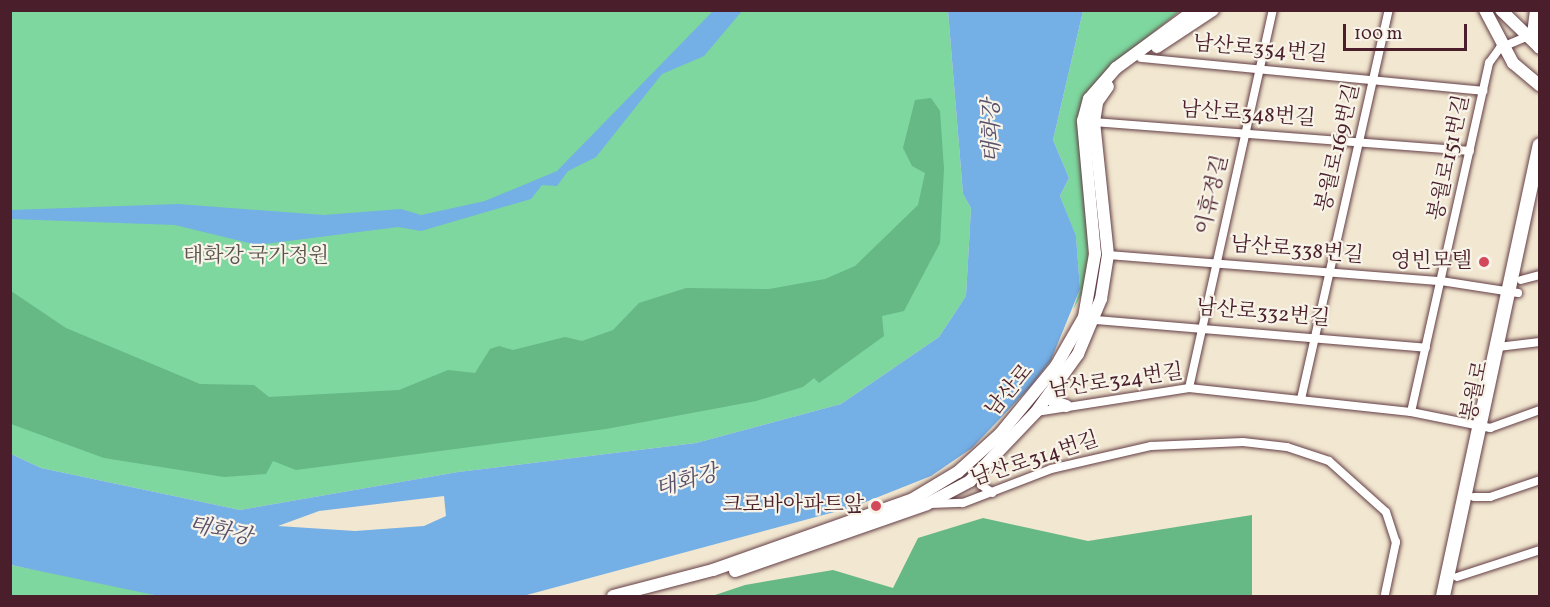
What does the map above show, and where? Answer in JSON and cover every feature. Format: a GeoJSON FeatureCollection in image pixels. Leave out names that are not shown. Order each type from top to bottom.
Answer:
{"type":"FeatureCollection","features":[{"type":"Feature","properties":{"kind":"main road","name":"남산로"},"geometry":{"type":"LineString","coordinates":[[613,597],[713,570],[912,498],[958,472],[1000,434],[1073,341],[1094,278],[1083,122],[1089,99],[1116,68],[1195,10]]}},
{"type":"Feature","properties":{"kind":"main road","name":"남산로"},"geometry":{"type":"LineString","coordinates":[[638,597],[874,526],[927,504],[980,471],[1036,412],[1096,320],[1108,255],[1094,122],[1108,87],[1141,58],[1213,10]]}},
{"type":"Feature","properties":{"kind":"main road"},"geometry":{"type":"LineString","coordinates":[[1485,10],[1523,76],[1539,86]]}},
{"type":"Feature","properties":{"kind":"main road"},"geometry":{"type":"LineString","coordinates":[[1501,10],[1531,35],[1539,48]]}},
{"type":"Feature","properties":{"kind":"main road"},"geometry":{"type":"LineString","coordinates":[[1531,35],[1537,10]]}},
{"type":"Feature","properties":{"kind":"main road"},"geometry":{"type":"LineString","coordinates":[[1516,288],[1524,224],[1539,146]]}},
{"type":"Feature","properties":{"kind":"main road"},"geometry":{"type":"LineString","coordinates":[[1443,597],[1486,427],[1502,347],[1539,193]]}},
{"type":"Feature","properties":{"kind":"main road"},"geometry":{"type":"LineString","coordinates":[[1050,393],[1054,402],[1066,406]]}},
{"type":"Feature","properties":{"kind":"main road","name":"봉월로"},"geometry":{"type":"LineString","coordinates":[[1452,597],[1474,497],[1486,427]]}},
{"type":"Feature","properties":{"kind":"street","name":"이휴정길"},"geometry":{"type":"LineString","coordinates":[[1189,388],[1273,10]]}},
{"type":"Feature","properties":{"kind":"street","name":"봉월로169번길"},"geometry":{"type":"LineString","coordinates":[[1305,400],[1315,337],[1389,10]]}},
{"type":"Feature","properties":{"kind":"street"},"geometry":{"type":"LineString","coordinates":[[1505,46],[1531,35]]}},
{"type":"Feature","properties":{"kind":"street","name":"봉월로151번길"},"geometry":{"type":"LineString","coordinates":[[1411,412],[1489,63],[1505,46]]}},
{"type":"Feature","properties":{"kind":"street","name":"남산로354번길"},"geometry":{"type":"LineString","coordinates":[[1141,58],[1374,78],[1483,91]]}},
{"type":"Feature","properties":{"kind":"street","name":"남산로348번길"},"geometry":{"type":"LineString","coordinates":[[1094,122],[1470,151]]}},
{"type":"Feature","properties":{"kind":"street","name":"남산로338번길"},"geometry":{"type":"LineString","coordinates":[[1108,255],[1516,288]]}},
{"type":"Feature","properties":{"kind":"street"},"geometry":{"type":"LineString","coordinates":[[1516,288],[1539,274]]}},
{"type":"Feature","properties":{"kind":"street","name":"남산로332번길"},"geometry":{"type":"LineString","coordinates":[[1096,320],[1202,326],[1426,348]]}},
{"type":"Feature","properties":{"kind":"street"},"geometry":{"type":"LineString","coordinates":[[1502,347],[1539,342]]}},
{"type":"Feature","properties":{"kind":"street","name":"남산로324번길"},"geometry":{"type":"LineString","coordinates":[[1036,412],[1189,388],[1411,412]]}},
{"type":"Feature","properties":{"kind":"street"},"geometry":{"type":"LineString","coordinates":[[1411,412],[1486,427],[1539,410]]}},
{"type":"Feature","properties":{"kind":"street","name":"남산로314번길"},"geometry":{"type":"LineString","coordinates":[[912,498],[927,504],[963,502],[1051,470],[1151,446],[1243,442],[1287,447],[1329,461],[1386,512],[1396,542],[1388,596]]}},
{"type":"Feature","properties":{"kind":"street"},"geometry":{"type":"LineString","coordinates":[[980,471],[981,485],[993,493]]}},
{"type":"Feature","properties":{"kind":"street"},"geometry":{"type":"LineString","coordinates":[[1474,497],[1490,497],[1539,480]]}},
{"type":"Feature","properties":{"kind":"street"},"geometry":{"type":"LineString","coordinates":[[1457,577],[1539,550]]}},
{"type":"Feature","properties":{"kind":"green space","name":"태화강 국가정원"},"geometry":{"type":"Polygon","coordinates":[[[11,11],[948,11],[963,194],[971,208],[966,296],[939,337],[841,404],[696,443],[458,472],[240,510],[41,468],[11,454],[11,11]]]}},
{"type":"Feature","properties":{"kind":"green space"},"geometry":{"type":"Polygon","coordinates":[[[1083,11],[1180,11],[1105,71],[1083,122],[1089,281],[1073,310],[1080,289],[1076,237],[1060,196],[1069,178],[1053,140],[1083,11]]]}},
{"type":"Feature","properties":{"kind":"green space"},"geometry":{"type":"Polygon","coordinates":[[[931,98],[940,111],[944,169],[940,243],[904,311],[882,316],[884,336],[819,383],[814,378],[803,387],[756,401],[606,429],[296,470],[273,461],[266,474],[224,477],[104,458],[11,424],[11,291],[66,328],[200,384],[254,385],[269,397],[399,390],[448,370],[475,373],[490,349],[499,346],[513,350],[565,337],[582,341],[613,330],[639,303],[686,288],[769,289],[825,279],[855,266],[918,205],[925,173],[912,166],[903,148],[915,100],[931,98]]]}},
{"type":"Feature","properties":{"kind":"green space"},"geometry":{"type":"Polygon","coordinates":[[[1252,515],[1252,596],[712,596],[745,585],[833,570],[893,588],[918,538],[983,518],[1088,541],[1252,515]]]}},
{"type":"Feature","properties":{"kind":"green space"},"geometry":{"type":"Polygon","coordinates":[[[10,565],[103,582],[159,596],[11,596],[10,565]]]}},
{"type":"Feature","properties":{"kind":"water"},"geometry":{"type":"Polygon","coordinates":[[[713,11],[742,11],[704,56],[662,74],[596,157],[568,171],[557,186],[542,185],[531,199],[421,231],[398,227],[257,245],[175,225],[11,219],[11,210],[178,204],[324,215],[401,209],[421,215],[485,201],[557,171],[713,11]]]}},
{"type":"Feature","properties":{"kind":"water","name":"태화강"},"geometry":{"type":"Polygon","coordinates":[[[948,11],[1083,11],[1053,140],[1069,178],[1060,196],[1076,236],[1080,289],[1051,360],[1031,386],[972,448],[931,476],[853,507],[523,596],[159,596],[11,565],[11,454],[41,468],[240,510],[458,472],[696,443],[841,404],[939,337],[966,296],[971,208],[963,194],[948,11]],[[444,496],[319,511],[278,526],[355,531],[424,526],[446,516],[444,496]]]}},
{"type":"Feature","properties":{"kind":"place","name":"영빈모텔"},"geometry":{"type":"Point","coordinates":[1484,262]}},
{"type":"Feature","properties":{"kind":"place","name":"크로바아파트앞"},"geometry":{"type":"Point","coordinates":[876,506]}}]}
